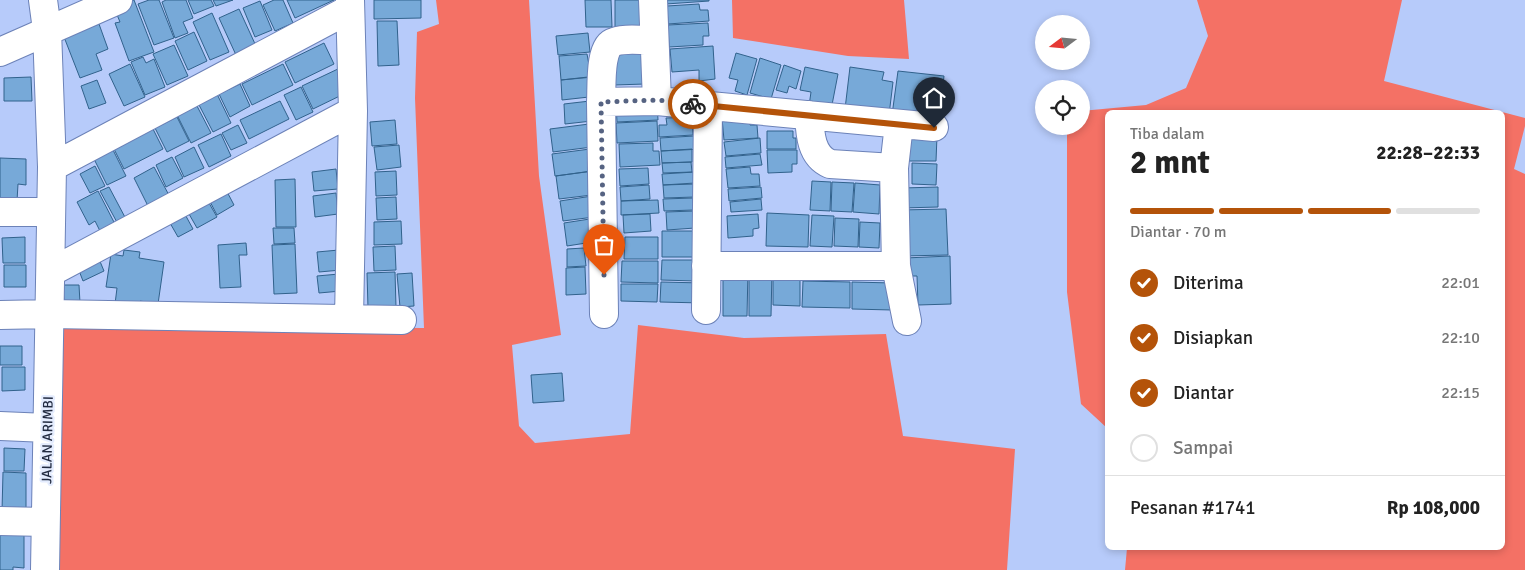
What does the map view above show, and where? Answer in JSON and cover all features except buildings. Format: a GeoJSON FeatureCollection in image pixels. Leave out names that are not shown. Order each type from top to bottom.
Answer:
{"type":"FeatureCollection","features":[{"type":"Feature","properties":{"kind":"street","name":"JALAN ARIMBI"},"geometry":{"type":"LineString","coordinates":[[43,0],[47,30],[52,167],[45,568]]}},
{"type":"Feature","properties":{"kind":"street"},"geometry":{"type":"LineString","coordinates":[[0,52],[118,0]]}},
{"type":"Feature","properties":{"kind":"street"},"geometry":{"type":"LineString","coordinates":[[653,0],[657,100]]}},
{"type":"Feature","properties":{"kind":"street"},"geometry":{"type":"LineString","coordinates":[[52,167],[350,5],[353,111],[349,319]]}},
{"type":"Feature","properties":{"kind":"street"},"geometry":{"type":"LineString","coordinates":[[604,314],[601,102],[603,65],[607,47],[614,42],[654,41]]}},
{"type":"Feature","properties":{"kind":"street"},"geometry":{"type":"LineString","coordinates":[[601,102],[657,100],[934,128]]}},
{"type":"Feature","properties":{"kind":"street"},"geometry":{"type":"LineString","coordinates":[[706,310],[708,105]]}},
{"type":"Feature","properties":{"kind":"street"},"geometry":{"type":"LineString","coordinates":[[51,272],[353,111]]}},
{"type":"Feature","properties":{"kind":"street"},"geometry":{"type":"LineString","coordinates":[[809,115],[813,146],[816,154],[825,162],[830,164],[894,168]]}},
{"type":"Feature","properties":{"kind":"street"},"geometry":{"type":"LineString","coordinates":[[899,124],[894,168],[896,266],[907,321]]}},
{"type":"Feature","properties":{"kind":"street"},"geometry":{"type":"LineString","coordinates":[[0,212],[50,212]]}},
{"type":"Feature","properties":{"kind":"street"},"geometry":{"type":"LineString","coordinates":[[706,266],[896,266]]}},
{"type":"Feature","properties":{"kind":"street"},"geometry":{"type":"LineString","coordinates":[[0,315],[50,314],[402,320]]}},
{"type":"Feature","properties":{"kind":"street"},"geometry":{"type":"LineString","coordinates":[[0,426],[47,428]]}},
{"type":"Feature","properties":{"kind":"street"},"geometry":{"type":"LineString","coordinates":[[0,521],[45,522]]}},
{"type":"Feature","properties":{"kind":"shaded area"},"geometry":{"type":"Polygon","coordinates":[[[436,0],[529,0],[539,176],[561,335],[512,345],[519,426],[535,443],[630,434],[638,325],[744,338],[886,334],[903,436],[1015,449],[1007,570],[59,570],[63,326],[424,328],[415,98],[417,32],[439,24],[436,0]]]}},
{"type":"Feature","properties":{"kind":"shaded area"},"geometry":{"type":"Polygon","coordinates":[[[732,0],[904,0],[909,59],[848,56],[733,38],[732,0]]]}},
{"type":"Feature","properties":{"kind":"shaded area"},"geometry":{"type":"Polygon","coordinates":[[[1197,0],[1402,0],[1384,81],[1495,110],[1105,110],[1105,426],[1081,404],[1067,292],[1067,135],[1090,135],[1090,110],[1146,105],[1186,88],[1208,36],[1197,0]]]}},
{"type":"Feature","properties":{"kind":"shaded area"},"geometry":{"type":"Polygon","coordinates":[[[1505,113],[1525,118],[1525,126],[1514,169],[1525,174],[1525,570],[1125,570],[1127,550],[1505,550],[1505,113]]]}},
{"type":"Feature","properties":{"kind":"way so far"},"geometry":{"type":"LineString","coordinates":[[604,275],[601,102],[657,100],[693,104]]}},
{"type":"Feature","properties":{"kind":"route"},"geometry":{"type":"LineString","coordinates":[[693,104],[934,128]]}}]}
